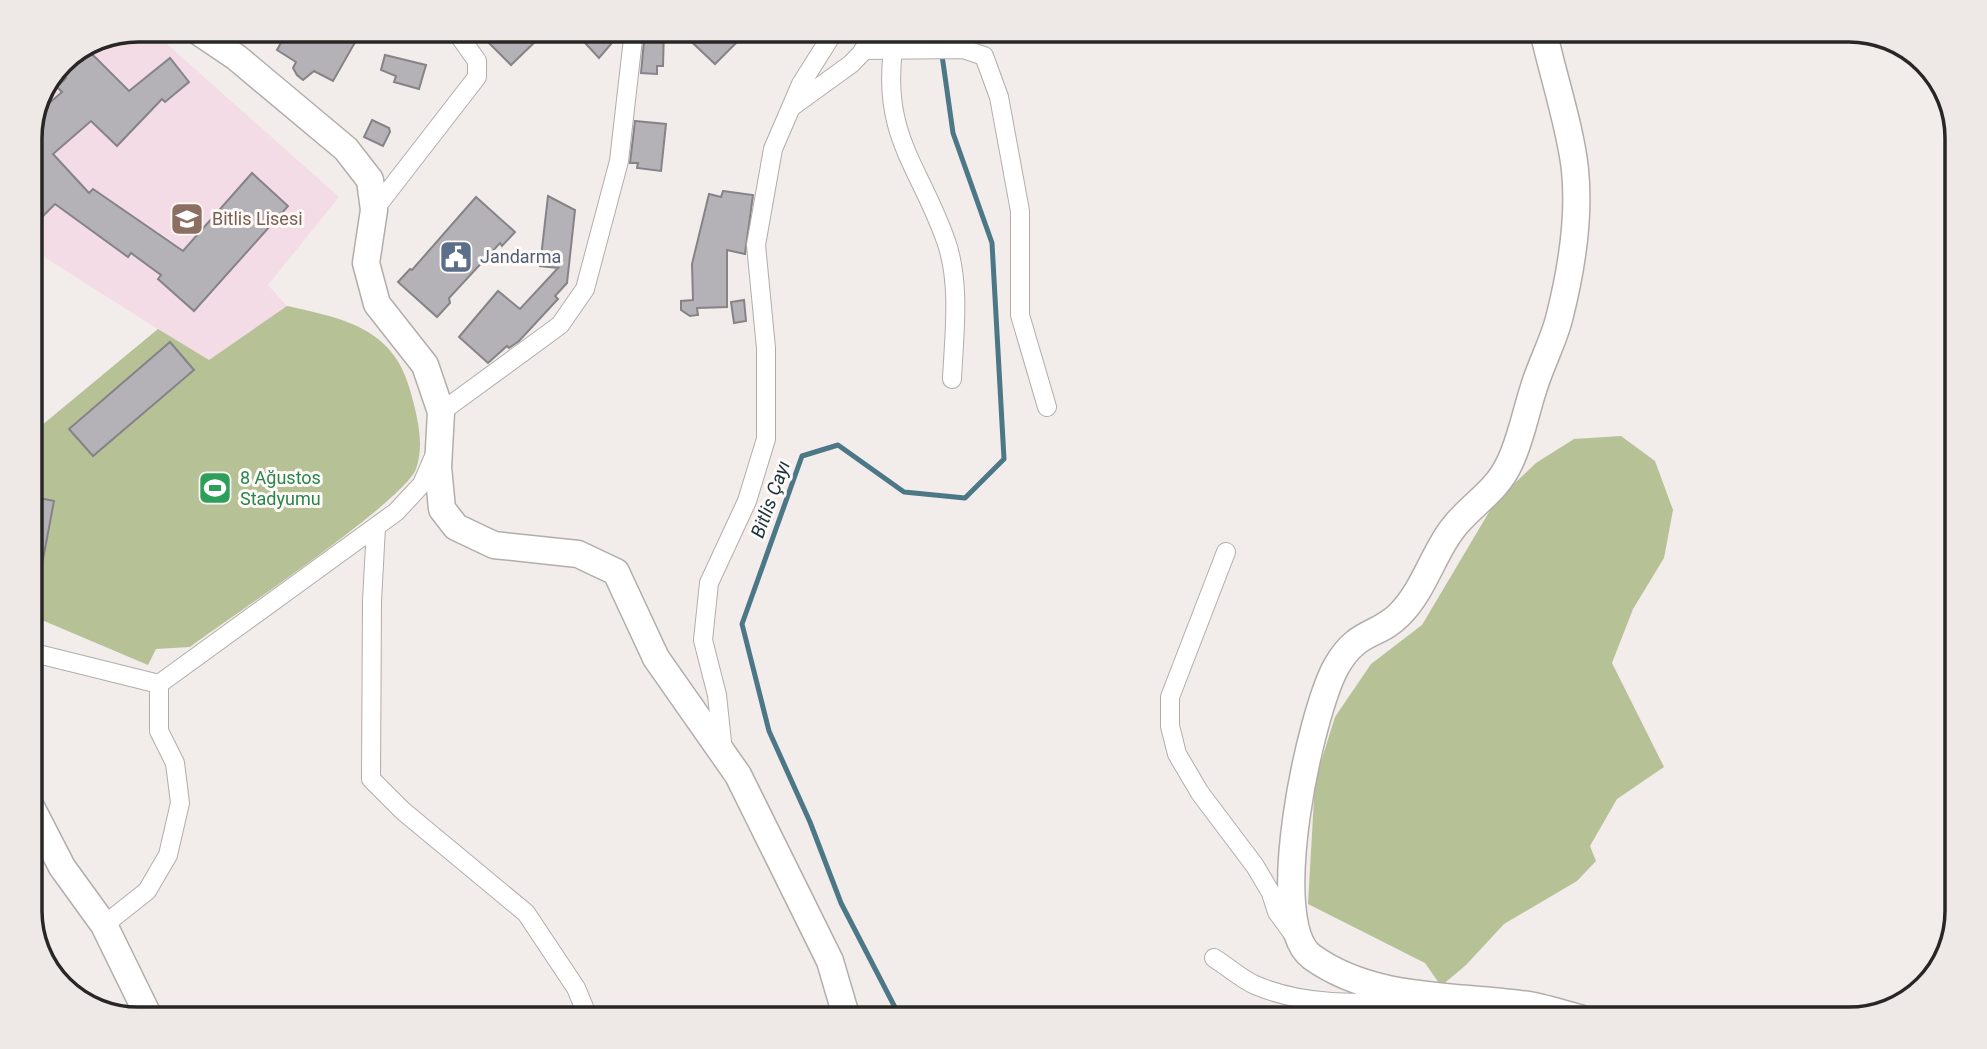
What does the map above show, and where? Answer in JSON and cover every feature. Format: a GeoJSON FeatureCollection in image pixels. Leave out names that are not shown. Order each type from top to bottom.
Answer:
{"type":"FeatureCollection","features":[{"type":"Feature","properties":{"kind":"street"},"geometry":{"type":"LineString","coordinates":[[214,42],[236,57],[346,149],[370,180],[374,210],[366,263],[377,304],[425,365],[441,412],[438,467],[442,509],[456,527],[494,545],[578,554],[616,572],[656,658],[738,775],[830,961],[843,1007]]}},
{"type":"Feature","properties":{"kind":"street"},"geometry":{"type":"LineString","coordinates":[[223,42],[236,57]]}},
{"type":"Feature","properties":{"kind":"street"},"geometry":{"type":"LineString","coordinates":[[374,210],[477,77],[477,61],[464,42]]}},
{"type":"Feature","properties":{"kind":"street"},"geometry":{"type":"LineString","coordinates":[[441,412],[560,326],[585,289],[619,161],[633,42]]}},
{"type":"Feature","properties":{"kind":"street"},"geometry":{"type":"LineString","coordinates":[[724,754],[717,695],[702,640],[709,583],[747,501],[766,439],[766,348],[756,245],[773,149],[801,84],[827,42]]}},
{"type":"Feature","properties":{"kind":"street"},"geometry":{"type":"LineString","coordinates":[[790,108],[851,64],[872,42]]}},
{"type":"Feature","properties":{"kind":"street"},"geometry":{"type":"LineString","coordinates":[[1308,954],[1292,918],[1290,875],[1298,802],[1314,728],[1335,667],[1356,639],[1396,618],[1411,602],[1435,553],[1451,531],[1495,489],[1511,461],[1558,321],[1575,229],[1575,169],[1546,42]]}},
{"type":"Feature","properties":{"kind":"street"},"geometry":{"type":"LineString","coordinates":[[863,51],[963,48],[984,55],[999,97],[1020,211],[1020,315],[1047,407]]}},
{"type":"Feature","properties":{"kind":"street"},"geometry":{"type":"LineString","coordinates":[[894,50],[889,82],[895,124],[947,243],[955,296],[952,379]]}},
{"type":"Feature","properties":{"kind":"street"},"geometry":{"type":"LineString","coordinates":[[42,655],[159,684],[396,512],[422,484],[439,443]]}},
{"type":"Feature","properties":{"kind":"street"},"geometry":{"type":"LineString","coordinates":[[376,527],[371,779],[403,811],[526,913],[576,988],[584,1007]]}},
{"type":"Feature","properties":{"kind":"street"},"geometry":{"type":"LineString","coordinates":[[1226,552],[1170,697],[1170,726],[1182,764],[1255,866],[1271,893],[1277,912],[1308,954],[1354,980],[1428,996],[1535,1007]]}},
{"type":"Feature","properties":{"kind":"street"},"geometry":{"type":"LineString","coordinates":[[104,925],[147,891],[167,855],[180,803],[175,763],[159,731],[159,684]]}},
{"type":"Feature","properties":{"kind":"street"},"geometry":{"type":"LineString","coordinates":[[42,828],[62,867],[104,925],[141,1007]]}},
{"type":"Feature","properties":{"kind":"street"},"geometry":{"type":"LineString","coordinates":[[1214,958],[1254,985],[1306,999],[1347,1004],[1459,999]]}},
{"type":"Feature","properties":{"kind":"shaded area","name":"Bitlis Lisesi"},"geometry":{"type":"Polygon","coordinates":[[[165,42],[339,197],[268,285],[287,306],[208,361],[42,256],[42,132],[45,114],[58,85],[70,70],[102,49],[120,44],[165,42]]]}},
{"type":"Feature","properties":{"kind":"green space","name":"8 Ağustos Stadyumu"},"geometry":{"type":"Polygon","coordinates":[[[287,306],[327,315],[363,329],[379,339],[392,352],[402,369],[419,430],[419,459],[416,469],[404,485],[349,533],[190,647],[156,649],[148,665],[42,620],[42,425],[158,329],[209,360],[287,306]]]}},
{"type":"Feature","properties":{"kind":"green space"},"geometry":{"type":"Polygon","coordinates":[[[1621,436],[1655,461],[1673,510],[1664,558],[1633,609],[1612,663],[1664,767],[1617,799],[1590,846],[1596,861],[1577,881],[1504,924],[1466,965],[1441,986],[1425,963],[1308,904],[1315,781],[1335,717],[1371,664],[1422,625],[1495,502],[1536,463],[1574,439],[1621,436]]]}},
{"type":"Feature","properties":{"kind":"building"},"geometry":{"type":"Polygon","coordinates":[[[281,42],[355,42],[333,81],[314,71],[303,80],[293,68],[296,62],[277,50],[281,42]]]}},
{"type":"Feature","properties":{"kind":"building"},"geometry":{"type":"Polygon","coordinates":[[[488,42],[535,42],[511,65],[488,42]]]}},
{"type":"Feature","properties":{"kind":"building"},"geometry":{"type":"Polygon","coordinates":[[[584,42],[613,42],[599,58],[584,42]]]}},
{"type":"Feature","properties":{"kind":"building"},"geometry":{"type":"Polygon","coordinates":[[[644,42],[664,42],[663,66],[657,66],[657,74],[641,73],[644,42]]]}},
{"type":"Feature","properties":{"kind":"building"},"geometry":{"type":"Polygon","coordinates":[[[692,42],[737,42],[715,64],[692,42]]]}},
{"type":"Feature","properties":{"kind":"building"},"geometry":{"type":"Polygon","coordinates":[[[92,54],[129,91],[170,58],[189,82],[165,102],[162,99],[117,146],[91,121],[53,154],[89,193],[93,189],[183,251],[252,173],[288,206],[194,311],[158,279],[161,275],[131,253],[128,257],[55,204],[42,217],[42,132],[45,114],[48,104],[62,92],[57,87],[70,70],[92,54]]]}},
{"type":"Feature","properties":{"kind":"building"},"geometry":{"type":"Polygon","coordinates":[[[385,55],[426,65],[419,89],[394,82],[396,76],[381,70],[385,55]]]}},
{"type":"Feature","properties":{"kind":"building"},"geometry":{"type":"Polygon","coordinates":[[[372,120],[389,128],[390,132],[383,146],[364,137],[372,120]]]}},
{"type":"Feature","properties":{"kind":"building"},"geometry":{"type":"Polygon","coordinates":[[[635,121],[666,124],[661,171],[637,168],[638,163],[630,163],[635,121]]]}},
{"type":"Feature","properties":{"kind":"building"},"geometry":{"type":"Polygon","coordinates":[[[723,191],[753,195],[745,254],[727,250],[727,307],[697,308],[698,315],[690,316],[681,310],[681,301],[693,300],[692,264],[709,194],[721,197],[723,191]]]}},
{"type":"Feature","properties":{"kind":"building"},"geometry":{"type":"Polygon","coordinates":[[[548,196],[575,210],[567,283],[555,296],[558,299],[519,341],[509,348],[507,346],[488,363],[459,337],[498,291],[520,309],[558,268],[540,266],[548,196]]]}},
{"type":"Feature","properties":{"kind":"building","name":"Jandarma"},"geometry":{"type":"Polygon","coordinates":[[[476,197],[515,232],[502,246],[500,243],[449,298],[450,303],[437,317],[398,282],[412,270],[476,197]]]}},
{"type":"Feature","properties":{"kind":"building"},"geometry":{"type":"Polygon","coordinates":[[[744,300],[746,321],[734,323],[731,302],[744,300]]]}},
{"type":"Feature","properties":{"kind":"building"},"geometry":{"type":"Polygon","coordinates":[[[170,342],[194,370],[93,456],[69,429],[170,342]]]}},
{"type":"Feature","properties":{"kind":"building"},"geometry":{"type":"Polygon","coordinates":[[[42,498],[54,501],[42,565],[42,498]]]}},
{"type":"Feature","properties":{"kind":"waterway","name":"Bitlis Çayı"},"geometry":{"type":"LineString","coordinates":[[895,1007],[841,903],[810,822],[769,731],[742,624],[802,456],[838,445],[904,492],[965,498],[1004,459],[992,243],[953,133],[940,42]]}},
{"type":"Feature","properties":{"kind":"place","name":"Bitlis Lisesi"},"geometry":{"type":"Point","coordinates":[187,219]}},
{"type":"Feature","properties":{"kind":"place","name":"Jandarma"},"geometry":{"type":"Point","coordinates":[456,257]}},
{"type":"Feature","properties":{"kind":"place","name":"8 Ağustos Stadyumu"},"geometry":{"type":"Point","coordinates":[215,488]}}]}
